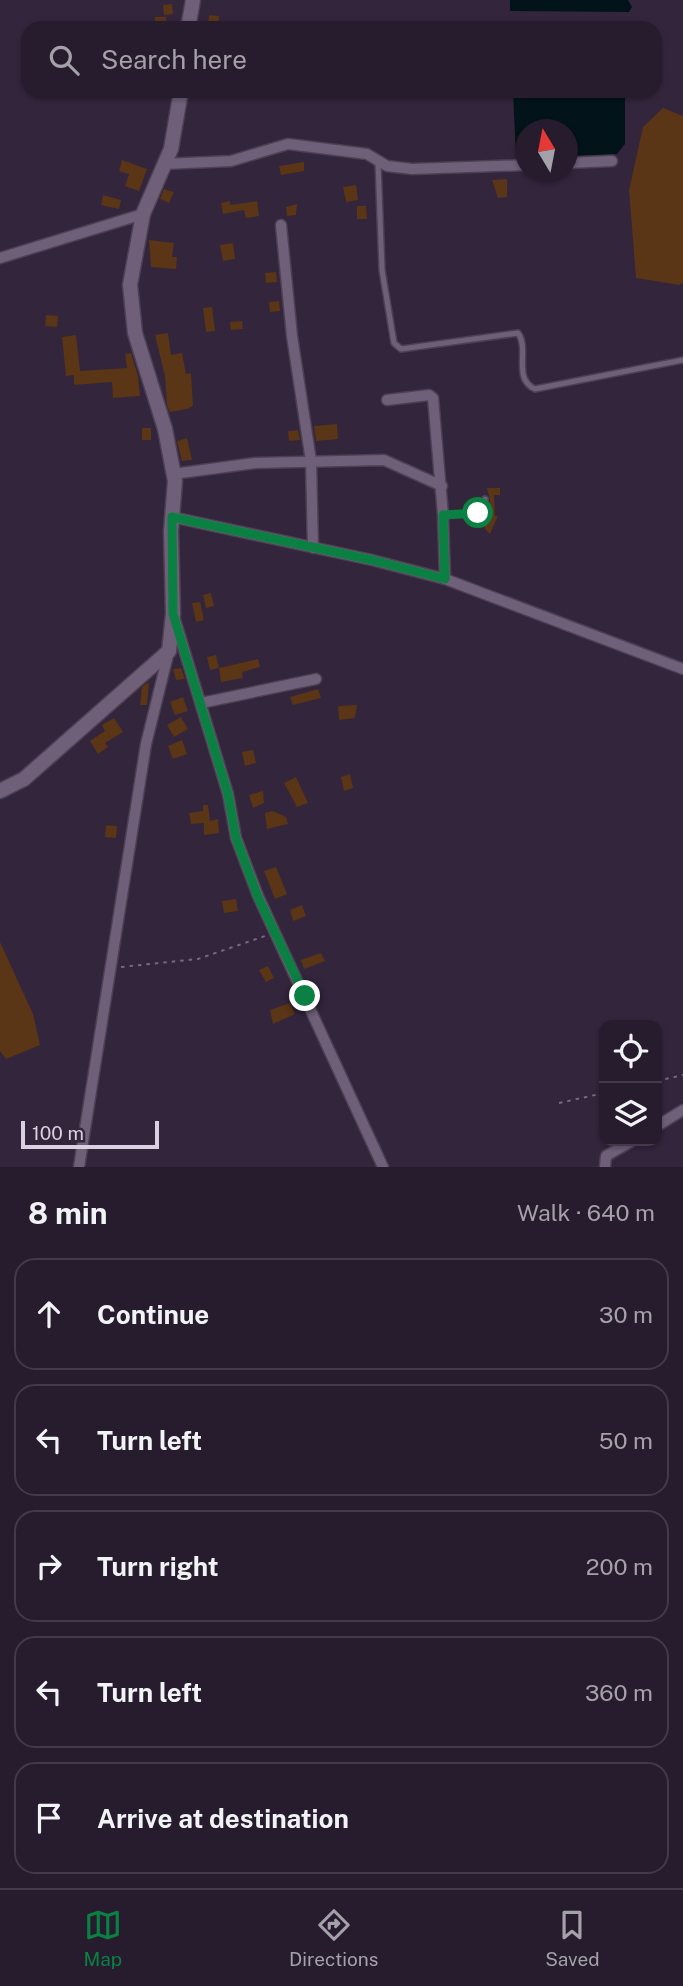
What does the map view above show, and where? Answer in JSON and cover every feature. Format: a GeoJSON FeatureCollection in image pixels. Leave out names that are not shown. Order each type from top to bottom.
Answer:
{"type":"FeatureCollection","features":[{"type":"Feature","properties":{"kind":"street"},"geometry":{"type":"LineString","coordinates":[[189,21],[193,0]]}},
{"type":"Feature","properties":{"kind":"street"},"geometry":{"type":"LineString","coordinates":[[79,1167],[146,744],[169,650],[173,614],[173,474],[165,429],[135,333],[130,285],[143,214],[171,149],[180,98]]}},
{"type":"Feature","properties":{"kind":"street"},"geometry":{"type":"LineString","coordinates":[[164,164],[231,161],[288,144],[367,154],[378,162],[412,169],[515,164]]}},
{"type":"Feature","properties":{"kind":"street"},"geometry":{"type":"LineString","coordinates":[[578,163],[612,161]]}},
{"type":"Feature","properties":{"kind":"street"},"geometry":{"type":"LineString","coordinates":[[0,258],[143,214]]}},
{"type":"Feature","properties":{"kind":"street"},"geometry":{"type":"LineString","coordinates":[[281,225],[292,336],[311,461],[313,548]]}},
{"type":"Feature","properties":{"kind":"street"},"geometry":{"type":"LineString","coordinates":[[387,400],[429,395],[433,398],[442,486],[445,579]]}},
{"type":"Feature","properties":{"kind":"street"},"geometry":{"type":"LineString","coordinates":[[173,474],[256,463],[384,460],[442,486]]}},
{"type":"Feature","properties":{"kind":"street"},"geometry":{"type":"LineString","coordinates":[[172,517],[445,579],[683,669]]}},
{"type":"Feature","properties":{"kind":"street"},"geometry":{"type":"LineString","coordinates":[[173,614],[228,794],[236,838],[275,932],[383,1167]]}},
{"type":"Feature","properties":{"kind":"street"},"geometry":{"type":"LineString","coordinates":[[0,791],[23,779],[169,650]]}},
{"type":"Feature","properties":{"kind":"street"},"geometry":{"type":"LineString","coordinates":[[201,703],[316,679]]}},
{"type":"Feature","properties":{"kind":"street"},"geometry":{"type":"LineString","coordinates":[[662,1123],[683,1110]]}},
{"type":"Feature","properties":{"kind":"street"},"geometry":{"type":"LineString","coordinates":[[605,1167],[606,1156],[623,1146]]}},
{"type":"Feature","properties":{"kind":"lane"},"geometry":{"type":"LineString","coordinates":[[378,162],[382,270],[394,343],[401,349],[518,333],[523,339],[523,378],[527,385],[534,389],[683,360]]}},
{"type":"Feature","properties":{"kind":"lane"},"geometry":{"type":"LineString","coordinates":[[443,515],[478,513],[484,509],[485,499]]}},
{"type":"Feature","properties":{"kind":"path"},"geometry":{"type":"LineString","coordinates":[[109,968],[198,959],[275,932]]}},
{"type":"Feature","properties":{"kind":"path"},"geometry":{"type":"LineString","coordinates":[[662,1080],[683,1075]]}},
{"type":"Feature","properties":{"kind":"path"},"geometry":{"type":"LineString","coordinates":[[559,1103],[599,1094]]}},
{"type":"Feature","properties":{"kind":"shaded area"},"geometry":{"type":"Polygon","coordinates":[[[510,0],[628,0],[632,7],[629,12],[510,11],[510,0]]]}},
{"type":"Feature","properties":{"kind":"shaded area"},"geometry":{"type":"Polygon","coordinates":[[[513,98],[625,98],[625,144],[617,154],[578,156],[578,119],[515,119],[515,136],[513,98]]]}},
{"type":"Feature","properties":{"kind":"building"},"geometry":{"type":"Polygon","coordinates":[[[172,4],[173,14],[164,15],[163,5],[172,4]]]}},
{"type":"Feature","properties":{"kind":"building"},"geometry":{"type":"Polygon","coordinates":[[[209,15],[219,16],[219,21],[208,21],[209,15]]]}},
{"type":"Feature","properties":{"kind":"building"},"geometry":{"type":"Polygon","coordinates":[[[155,17],[166,17],[166,21],[155,21],[155,17]]]}},
{"type":"Feature","properties":{"kind":"building"},"geometry":{"type":"Polygon","coordinates":[[[663,108],[683,116],[683,283],[679,285],[636,278],[629,190],[643,127],[663,108]]]}},
{"type":"Feature","properties":{"kind":"building"},"geometry":{"type":"Polygon","coordinates":[[[122,160],[147,169],[139,191],[125,186],[129,174],[119,171],[122,160]]]}},
{"type":"Feature","properties":{"kind":"building"},"geometry":{"type":"Polygon","coordinates":[[[304,162],[304,171],[281,175],[279,166],[304,162]]]}},
{"type":"Feature","properties":{"kind":"building"},"geometry":{"type":"Polygon","coordinates":[[[507,179],[507,197],[498,198],[492,180],[507,179]]]}},
{"type":"Feature","properties":{"kind":"building"},"geometry":{"type":"Polygon","coordinates":[[[356,185],[358,200],[346,202],[343,187],[356,185]]]}},
{"type":"Feature","properties":{"kind":"building"},"geometry":{"type":"Polygon","coordinates":[[[164,189],[174,192],[169,203],[160,199],[164,189]]]}},
{"type":"Feature","properties":{"kind":"building"},"geometry":{"type":"Polygon","coordinates":[[[103,195],[121,200],[119,209],[101,205],[103,195]]]}},
{"type":"Feature","properties":{"kind":"building"},"geometry":{"type":"Polygon","coordinates":[[[230,201],[230,205],[257,201],[259,216],[246,218],[244,210],[223,214],[221,203],[230,201]]]}},
{"type":"Feature","properties":{"kind":"building"},"geometry":{"type":"Polygon","coordinates":[[[297,204],[296,215],[287,216],[286,207],[297,204]]]}},
{"type":"Feature","properties":{"kind":"building"},"geometry":{"type":"Polygon","coordinates":[[[357,206],[366,206],[367,219],[357,219],[357,206]]]}},
{"type":"Feature","properties":{"kind":"building"},"geometry":{"type":"Polygon","coordinates":[[[149,240],[174,243],[172,257],[177,257],[176,269],[151,267],[149,240]]]}},
{"type":"Feature","properties":{"kind":"building"},"geometry":{"type":"Polygon","coordinates":[[[233,243],[235,259],[223,261],[220,245],[233,243]]]}},
{"type":"Feature","properties":{"kind":"building"},"geometry":{"type":"Polygon","coordinates":[[[276,272],[277,282],[266,283],[265,273],[276,272]]]}},
{"type":"Feature","properties":{"kind":"building"},"geometry":{"type":"Polygon","coordinates":[[[279,301],[280,311],[270,312],[269,302],[279,301]]]}},
{"type":"Feature","properties":{"kind":"building"},"geometry":{"type":"Polygon","coordinates":[[[212,307],[215,331],[206,332],[203,308],[212,307]]]}},
{"type":"Feature","properties":{"kind":"building"},"geometry":{"type":"Polygon","coordinates":[[[46,315],[58,316],[57,327],[45,326],[46,315]]]}},
{"type":"Feature","properties":{"kind":"building"},"geometry":{"type":"Polygon","coordinates":[[[242,321],[243,329],[231,330],[230,322],[242,321]]]}},
{"type":"Feature","properties":{"kind":"building"},"geometry":{"type":"Polygon","coordinates":[[[168,333],[171,355],[182,353],[186,374],[191,373],[193,406],[170,412],[155,335],[168,333]]]}},
{"type":"Feature","properties":{"kind":"building"},"geometry":{"type":"Polygon","coordinates":[[[76,335],[80,371],[127,368],[125,354],[131,353],[138,376],[140,396],[113,398],[112,382],[74,385],[74,375],[66,376],[62,337],[76,335]]]}},
{"type":"Feature","properties":{"kind":"building"},"geometry":{"type":"Polygon","coordinates":[[[337,424],[338,439],[316,441],[314,426],[337,424]]]}},
{"type":"Feature","properties":{"kind":"building"},"geometry":{"type":"Polygon","coordinates":[[[142,428],[151,428],[151,440],[142,440],[142,428]]]}},
{"type":"Feature","properties":{"kind":"building"},"geometry":{"type":"Polygon","coordinates":[[[298,430],[300,440],[289,441],[288,431],[298,430]]]}},
{"type":"Feature","properties":{"kind":"building"},"geometry":{"type":"Polygon","coordinates":[[[187,438],[192,460],[182,461],[177,441],[187,438]]]}},
{"type":"Feature","properties":{"kind":"building"},"geometry":{"type":"Polygon","coordinates":[[[487,488],[500,488],[500,495],[494,495],[495,516],[498,516],[490,534],[485,529],[485,515],[490,500],[487,488]]]}},
{"type":"Feature","properties":{"kind":"building"},"geometry":{"type":"Polygon","coordinates":[[[211,593],[214,606],[206,608],[203,595],[211,593]]]}},
{"type":"Feature","properties":{"kind":"building"},"geometry":{"type":"Polygon","coordinates":[[[200,602],[204,620],[196,622],[192,603],[200,602]]]}},
{"type":"Feature","properties":{"kind":"building"},"geometry":{"type":"Polygon","coordinates":[[[216,655],[219,668],[210,670],[207,657],[216,655]]]}},
{"type":"Feature","properties":{"kind":"building"},"geometry":{"type":"Polygon","coordinates":[[[258,659],[260,667],[242,672],[243,678],[221,682],[219,668],[258,659]]]}},
{"type":"Feature","properties":{"kind":"building"},"geometry":{"type":"Polygon","coordinates":[[[181,668],[185,679],[176,680],[173,669],[181,668]]]}},
{"type":"Feature","properties":{"kind":"building"},"geometry":{"type":"Polygon","coordinates":[[[149,682],[147,705],[140,705],[142,687],[149,682]]]}},
{"type":"Feature","properties":{"kind":"building"},"geometry":{"type":"Polygon","coordinates":[[[318,689],[321,698],[293,705],[290,697],[318,689]]]}},
{"type":"Feature","properties":{"kind":"building"},"geometry":{"type":"Polygon","coordinates":[[[183,697],[188,711],[175,715],[170,702],[183,697]]]}},
{"type":"Feature","properties":{"kind":"building"},"geometry":{"type":"Polygon","coordinates":[[[357,705],[355,718],[339,720],[338,706],[357,705]]]}},
{"type":"Feature","properties":{"kind":"building"},"geometry":{"type":"Polygon","coordinates":[[[181,717],[188,729],[174,737],[167,725],[181,717]]]}},
{"type":"Feature","properties":{"kind":"building"},"geometry":{"type":"Polygon","coordinates":[[[114,718],[123,732],[105,743],[108,747],[98,754],[90,741],[105,731],[102,725],[114,718]]]}},
{"type":"Feature","properties":{"kind":"building"},"geometry":{"type":"Polygon","coordinates":[[[182,740],[187,754],[173,759],[168,746],[182,740]]]}},
{"type":"Feature","properties":{"kind":"building"},"geometry":{"type":"Polygon","coordinates":[[[253,750],[256,763],[245,766],[242,752],[253,750]]]}},
{"type":"Feature","properties":{"kind":"building"},"geometry":{"type":"Polygon","coordinates":[[[350,774],[353,788],[344,791],[341,777],[350,774]]]}},
{"type":"Feature","properties":{"kind":"building"},"geometry":{"type":"Polygon","coordinates":[[[296,777],[308,803],[297,807],[284,783],[296,777]]]}},
{"type":"Feature","properties":{"kind":"building"},"geometry":{"type":"Polygon","coordinates":[[[263,791],[264,803],[253,808],[249,795],[263,791]]]}},
{"type":"Feature","properties":{"kind":"building"},"geometry":{"type":"Polygon","coordinates":[[[203,805],[208,805],[210,821],[218,819],[219,833],[204,835],[204,823],[191,824],[189,813],[203,811],[203,805]]]}},
{"type":"Feature","properties":{"kind":"building"},"geometry":{"type":"Polygon","coordinates":[[[273,811],[286,817],[288,824],[267,829],[265,813],[273,811]]]}},
{"type":"Feature","properties":{"kind":"building"},"geometry":{"type":"Polygon","coordinates":[[[106,825],[117,826],[116,838],[105,837],[106,825]]]}},
{"type":"Feature","properties":{"kind":"building"},"geometry":{"type":"Polygon","coordinates":[[[276,867],[287,894],[275,899],[264,871],[276,867]]]}},
{"type":"Feature","properties":{"kind":"building"},"geometry":{"type":"Polygon","coordinates":[[[236,899],[238,911],[224,913],[222,901],[236,899]]]}},
{"type":"Feature","properties":{"kind":"building"},"geometry":{"type":"Polygon","coordinates":[[[302,905],[306,916],[293,921],[290,910],[302,905]]]}},
{"type":"Feature","properties":{"kind":"building"},"geometry":{"type":"Polygon","coordinates":[[[0,942],[33,1014],[40,1045],[6,1059],[0,1051],[0,942]]]}},
{"type":"Feature","properties":{"kind":"building"},"geometry":{"type":"Polygon","coordinates":[[[321,953],[325,961],[304,969],[301,960],[321,953]]]}},
{"type":"Feature","properties":{"kind":"building"},"geometry":{"type":"Polygon","coordinates":[[[268,966],[274,978],[266,982],[259,970],[268,966]]]}},
{"type":"Feature","properties":{"kind":"building"},"geometry":{"type":"Polygon","coordinates":[[[290,1003],[295,1014],[273,1024],[270,1010],[290,1003]]]}},
{"type":"Feature","properties":{"kind":"route"},"geometry":{"type":"LineString","coordinates":[[305,996],[258,897],[236,838],[228,794],[173,614],[172,517],[372,560],[445,579],[443,515],[478,513]]}}]}
